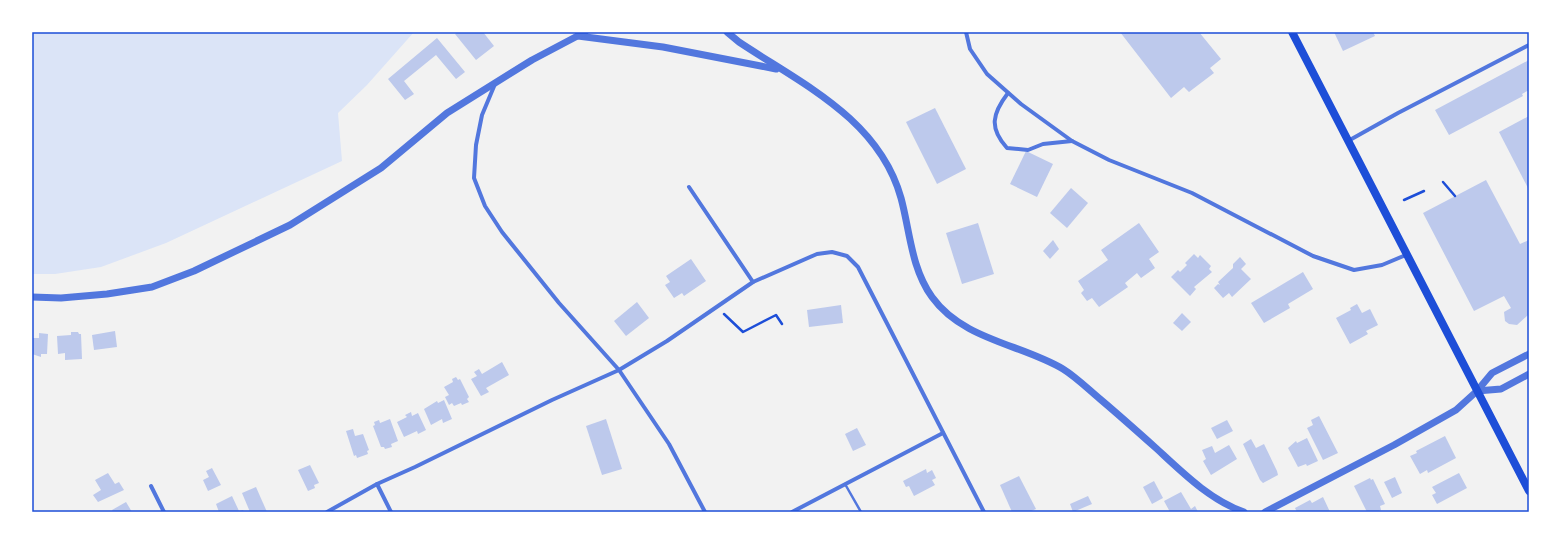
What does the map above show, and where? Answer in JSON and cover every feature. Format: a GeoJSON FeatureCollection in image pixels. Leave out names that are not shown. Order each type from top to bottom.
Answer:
{"type":"FeatureCollection","features":[{"type":"Feature","properties":{"kind":"main road"},"geometry":{"type":"LineString","coordinates":[[1292,32],[1529,491]]}},
{"type":"Feature","properties":{"kind":"street"},"geometry":{"type":"LineString","coordinates":[[32,297],[61,298],[106,294],[144,288],[194,271],[290,225],[374,172],[447,113],[532,60],[585,32]]}},
{"type":"Feature","properties":{"kind":"street"},"geometry":{"type":"LineString","coordinates":[[727,32],[780,70],[841,109],[873,142],[889,168],[901,197],[918,271],[932,298],[954,319],[980,334],[1037,356],[1064,370],[1089,389],[1200,487],[1235,509],[1244,512]]}},
{"type":"Feature","properties":{"kind":"street"},"geometry":{"type":"LineString","coordinates":[[966,32],[970,49],[987,74],[1008,93],[1072,141],[1109,160],[1192,193],[1313,256],[1354,270],[1382,265],[1406,255]]}},
{"type":"Feature","properties":{"kind":"street"},"geometry":{"type":"LineString","coordinates":[[579,34],[663,47],[780,70]]}},
{"type":"Feature","properties":{"kind":"street"},"geometry":{"type":"LineString","coordinates":[[1348,141],[1404,109],[1529,45]]}},
{"type":"Feature","properties":{"kind":"street"},"geometry":{"type":"LineString","coordinates":[[496,82],[482,115],[476,145],[474,178],[485,206],[502,232],[559,303],[619,370],[669,444],[705,512]]}},
{"type":"Feature","properties":{"kind":"street"},"geometry":{"type":"LineString","coordinates":[[1008,93],[999,104],[994,120],[997,137],[1007,148],[1028,150],[1043,144],[1072,141]]}},
{"type":"Feature","properties":{"kind":"street"},"geometry":{"type":"LineString","coordinates":[[689,187],[753,282]]}},
{"type":"Feature","properties":{"kind":"street"},"geometry":{"type":"LineString","coordinates":[[326,512],[377,484],[552,400],[619,370],[668,341],[753,282],[817,254],[832,252],[847,256],[858,267],[942,433],[984,512]]}},
{"type":"Feature","properties":{"kind":"street"},"geometry":{"type":"LineString","coordinates":[[1266,512],[1394,445],[1456,410],[1477,391],[1492,373],[1529,354]]}},
{"type":"Feature","properties":{"kind":"street"},"geometry":{"type":"LineString","coordinates":[[1477,391],[1501,389],[1529,374]]}},
{"type":"Feature","properties":{"kind":"street"},"geometry":{"type":"LineString","coordinates":[[792,512],[942,433]]}},
{"type":"Feature","properties":{"kind":"street"},"geometry":{"type":"LineString","coordinates":[[377,484],[391,512]]}},
{"type":"Feature","properties":{"kind":"street"},"geometry":{"type":"LineString","coordinates":[[151,486],[164,512]]}},
{"type":"Feature","properties":{"kind":"lane"},"geometry":{"type":"LineString","coordinates":[[845,484],[861,512]]}},
{"type":"Feature","properties":{"kind":"path"},"geometry":{"type":"LineString","coordinates":[[1443,182],[1455,196]]}},
{"type":"Feature","properties":{"kind":"path"},"geometry":{"type":"LineString","coordinates":[[1404,200],[1424,191]]}},
{"type":"Feature","properties":{"kind":"path"},"geometry":{"type":"LineString","coordinates":[[724,314],[743,332],[776,315],[782,324]]}},
{"type":"Feature","properties":{"kind":"shaded area"},"geometry":{"type":"Polygon","coordinates":[[[32,32],[414,32],[367,85],[338,113],[342,161],[166,243],[101,267],[55,274],[32,274],[32,32]]]}},
{"type":"Feature","properties":{"kind":"building"},"geometry":{"type":"Polygon","coordinates":[[[458,32],[483,32],[494,46],[476,60],[455,34],[458,32]]]}},
{"type":"Feature","properties":{"kind":"building"},"geometry":{"type":"Polygon","coordinates":[[[1120,32],[1199,32],[1221,59],[1210,68],[1214,73],[1189,92],[1184,87],[1171,98],[1120,32]]]}},
{"type":"Feature","properties":{"kind":"building"},"geometry":{"type":"Polygon","coordinates":[[[1334,32],[1373,32],[1375,36],[1343,51],[1334,32]]]}},
{"type":"Feature","properties":{"kind":"building"},"geometry":{"type":"Polygon","coordinates":[[[437,38],[465,72],[456,79],[436,55],[404,81],[414,94],[405,100],[388,79],[437,38]]]}},
{"type":"Feature","properties":{"kind":"building"},"geometry":{"type":"Polygon","coordinates":[[[1529,60],[1529,90],[1522,94],[1523,96],[1449,135],[1435,110],[1529,60]]]}},
{"type":"Feature","properties":{"kind":"building"},"geometry":{"type":"Polygon","coordinates":[[[935,108],[966,169],[937,184],[906,122],[935,108]]]}},
{"type":"Feature","properties":{"kind":"building"},"geometry":{"type":"Polygon","coordinates":[[[1529,116],[1529,190],[1499,132],[1529,116]]]}},
{"type":"Feature","properties":{"kind":"building"},"geometry":{"type":"Polygon","coordinates":[[[1026,151],[1053,164],[1037,197],[1010,184],[1026,151]]]}},
{"type":"Feature","properties":{"kind":"building"},"geometry":{"type":"Polygon","coordinates":[[[1486,180],[1520,244],[1529,240],[1529,317],[1528,315],[1517,325],[1509,324],[1505,321],[1504,312],[1511,308],[1504,296],[1474,311],[1423,213],[1486,180]]]}},
{"type":"Feature","properties":{"kind":"building"},"geometry":{"type":"Polygon","coordinates":[[[1071,188],[1088,203],[1067,228],[1050,213],[1071,188]]]}},
{"type":"Feature","properties":{"kind":"building"},"geometry":{"type":"Polygon","coordinates":[[[978,223],[994,274],[962,284],[946,233],[978,223]]]}},
{"type":"Feature","properties":{"kind":"building"},"geometry":{"type":"Polygon","coordinates":[[[1139,223],[1159,252],[1149,259],[1155,268],[1141,278],[1137,273],[1125,283],[1128,287],[1099,307],[1092,298],[1087,301],[1081,293],[1084,290],[1078,281],[1108,260],[1101,250],[1139,223]]]}},
{"type":"Feature","properties":{"kind":"building"},"geometry":{"type":"Polygon","coordinates":[[[1053,240],[1059,249],[1050,259],[1043,251],[1053,240]]]}},
{"type":"Feature","properties":{"kind":"building"},"geometry":{"type":"Polygon","coordinates":[[[1194,254],[1198,258],[1200,255],[1211,266],[1209,269],[1212,272],[1194,287],[1196,289],[1190,296],[1171,277],[1178,270],[1180,272],[1187,265],[1185,263],[1194,254]]]}},
{"type":"Feature","properties":{"kind":"building"},"geometry":{"type":"Polygon","coordinates":[[[1240,257],[1246,264],[1241,269],[1251,279],[1232,297],[1229,293],[1223,298],[1214,288],[1218,284],[1220,285],[1218,282],[1233,268],[1233,264],[1240,257]]]}},
{"type":"Feature","properties":{"kind":"building"},"geometry":{"type":"Polygon","coordinates":[[[691,259],[706,281],[684,296],[682,293],[674,298],[665,285],[670,282],[666,276],[691,259]]]}},
{"type":"Feature","properties":{"kind":"building"},"geometry":{"type":"Polygon","coordinates":[[[1303,272],[1313,289],[1288,304],[1290,308],[1264,323],[1251,303],[1303,272]]]}},
{"type":"Feature","properties":{"kind":"building"},"geometry":{"type":"Polygon","coordinates":[[[637,302],[649,318],[626,336],[614,321],[637,302]]]}},
{"type":"Feature","properties":{"kind":"building"},"geometry":{"type":"Polygon","coordinates":[[[1357,304],[1362,313],[1370,309],[1378,325],[1366,331],[1368,334],[1350,344],[1336,318],[1351,310],[1350,308],[1357,304]]]}},
{"type":"Feature","properties":{"kind":"building"},"geometry":{"type":"Polygon","coordinates":[[[841,305],[843,323],[809,327],[807,310],[841,305]]]}},
{"type":"Feature","properties":{"kind":"building"},"geometry":{"type":"Polygon","coordinates":[[[1182,313],[1191,322],[1182,331],[1173,323],[1182,313]]]}},
{"type":"Feature","properties":{"kind":"building"},"geometry":{"type":"Polygon","coordinates":[[[115,331],[117,347],[94,350],[92,335],[115,331]]]}},
{"type":"Feature","properties":{"kind":"building"},"geometry":{"type":"Polygon","coordinates":[[[71,332],[78,332],[81,334],[82,359],[65,360],[65,353],[58,354],[57,336],[71,335],[71,332]]]}},
{"type":"Feature","properties":{"kind":"building"},"geometry":{"type":"Polygon","coordinates":[[[39,333],[48,334],[47,354],[41,354],[41,357],[32,354],[32,338],[39,338],[39,333]]]}},
{"type":"Feature","properties":{"kind":"building"},"geometry":{"type":"Polygon","coordinates":[[[502,362],[509,375],[486,388],[489,392],[481,396],[471,379],[477,376],[474,372],[479,369],[482,374],[502,362]]]}},
{"type":"Feature","properties":{"kind":"building"},"geometry":{"type":"Polygon","coordinates":[[[456,377],[458,380],[460,379],[469,397],[467,399],[469,402],[454,406],[452,403],[449,405],[445,397],[449,395],[444,387],[453,382],[452,379],[456,377]]]}},
{"type":"Feature","properties":{"kind":"building"},"geometry":{"type":"Polygon","coordinates":[[[444,400],[452,419],[443,423],[442,419],[431,425],[424,409],[437,401],[438,403],[444,400]]]}},
{"type":"Feature","properties":{"kind":"building"},"geometry":{"type":"Polygon","coordinates":[[[411,412],[412,416],[418,413],[426,430],[418,434],[417,431],[404,437],[397,422],[407,417],[405,415],[411,412]]]}},
{"type":"Feature","properties":{"kind":"building"},"geometry":{"type":"Polygon","coordinates":[[[1319,416],[1338,453],[1323,460],[1307,428],[1313,425],[1311,420],[1319,416]]]}},
{"type":"Feature","properties":{"kind":"building"},"geometry":{"type":"Polygon","coordinates":[[[390,419],[398,441],[391,444],[392,447],[385,449],[384,447],[381,447],[373,426],[375,425],[374,422],[379,420],[380,423],[390,419]]]}},
{"type":"Feature","properties":{"kind":"building"},"geometry":{"type":"Polygon","coordinates":[[[606,419],[622,469],[602,475],[586,426],[606,419]]]}},
{"type":"Feature","properties":{"kind":"building"},"geometry":{"type":"Polygon","coordinates":[[[1227,420],[1233,431],[1217,439],[1211,428],[1227,420]]]}},
{"type":"Feature","properties":{"kind":"building"},"geometry":{"type":"Polygon","coordinates":[[[857,428],[866,445],[853,451],[845,434],[857,428]]]}},
{"type":"Feature","properties":{"kind":"building"},"geometry":{"type":"Polygon","coordinates":[[[353,429],[355,436],[363,434],[369,450],[367,451],[368,454],[357,458],[356,455],[354,456],[346,431],[353,429]]]}},
{"type":"Feature","properties":{"kind":"building"},"geometry":{"type":"Polygon","coordinates":[[[1445,436],[1456,458],[1428,473],[1427,470],[1420,474],[1410,456],[1417,453],[1416,451],[1445,436]]]}},
{"type":"Feature","properties":{"kind":"building"},"geometry":{"type":"Polygon","coordinates":[[[1307,438],[1318,461],[1307,466],[1306,464],[1298,467],[1288,448],[1296,441],[1297,443],[1307,438]]]}},
{"type":"Feature","properties":{"kind":"building"},"geometry":{"type":"Polygon","coordinates":[[[1251,439],[1256,448],[1264,444],[1277,471],[1278,475],[1263,483],[1260,480],[1243,444],[1251,439]]]}},
{"type":"Feature","properties":{"kind":"building"},"geometry":{"type":"Polygon","coordinates":[[[1229,445],[1237,459],[1211,475],[1203,461],[1206,459],[1202,450],[1212,446],[1215,453],[1229,445]]]}},
{"type":"Feature","properties":{"kind":"building"},"geometry":{"type":"Polygon","coordinates":[[[310,465],[319,483],[314,485],[315,488],[308,491],[298,470],[310,465]]]}},
{"type":"Feature","properties":{"kind":"building"},"geometry":{"type":"Polygon","coordinates":[[[212,468],[221,485],[208,491],[203,480],[209,477],[206,471],[212,468]]]}},
{"type":"Feature","properties":{"kind":"building"},"geometry":{"type":"Polygon","coordinates":[[[926,469],[927,473],[932,470],[936,478],[932,480],[935,485],[914,496],[909,486],[906,487],[903,481],[926,469]]]}},
{"type":"Feature","properties":{"kind":"building"},"geometry":{"type":"Polygon","coordinates":[[[108,473],[115,484],[119,482],[124,490],[98,502],[93,495],[101,490],[95,480],[108,473]]]}},
{"type":"Feature","properties":{"kind":"building"},"geometry":{"type":"Polygon","coordinates":[[[1459,473],[1467,488],[1437,504],[1432,495],[1436,493],[1432,487],[1459,473]]]}},
{"type":"Feature","properties":{"kind":"building"},"geometry":{"type":"Polygon","coordinates":[[[1019,476],[1036,509],[1029,512],[1012,512],[1000,485],[1019,476]]]}},
{"type":"Feature","properties":{"kind":"building"},"geometry":{"type":"Polygon","coordinates":[[[1395,477],[1402,493],[1392,498],[1384,482],[1395,477]]]}},
{"type":"Feature","properties":{"kind":"building"},"geometry":{"type":"Polygon","coordinates":[[[1370,478],[1371,480],[1373,479],[1385,504],[1380,506],[1381,510],[1377,512],[1367,512],[1354,486],[1370,478]]]}},
{"type":"Feature","properties":{"kind":"building"},"geometry":{"type":"Polygon","coordinates":[[[1154,481],[1163,498],[1152,504],[1143,487],[1154,481]]]}},
{"type":"Feature","properties":{"kind":"building"},"geometry":{"type":"Polygon","coordinates":[[[256,487],[267,512],[250,512],[242,493],[256,487]]]}},
{"type":"Feature","properties":{"kind":"building"},"geometry":{"type":"Polygon","coordinates":[[[1181,492],[1191,509],[1195,506],[1198,512],[1170,512],[1164,501],[1181,492]]]}},
{"type":"Feature","properties":{"kind":"building"},"geometry":{"type":"Polygon","coordinates":[[[232,496],[239,511],[243,510],[244,512],[219,512],[216,504],[232,496]]]}},
{"type":"Feature","properties":{"kind":"building"},"geometry":{"type":"Polygon","coordinates":[[[1088,496],[1092,504],[1073,512],[1070,504],[1088,496]]]}},
{"type":"Feature","properties":{"kind":"building"},"geometry":{"type":"Polygon","coordinates":[[[1323,497],[1330,512],[1297,512],[1295,508],[1310,500],[1312,503],[1323,497]]]}},
{"type":"Feature","properties":{"kind":"building"},"geometry":{"type":"Polygon","coordinates":[[[126,502],[132,512],[113,512],[112,510],[126,502]]]}}]}
